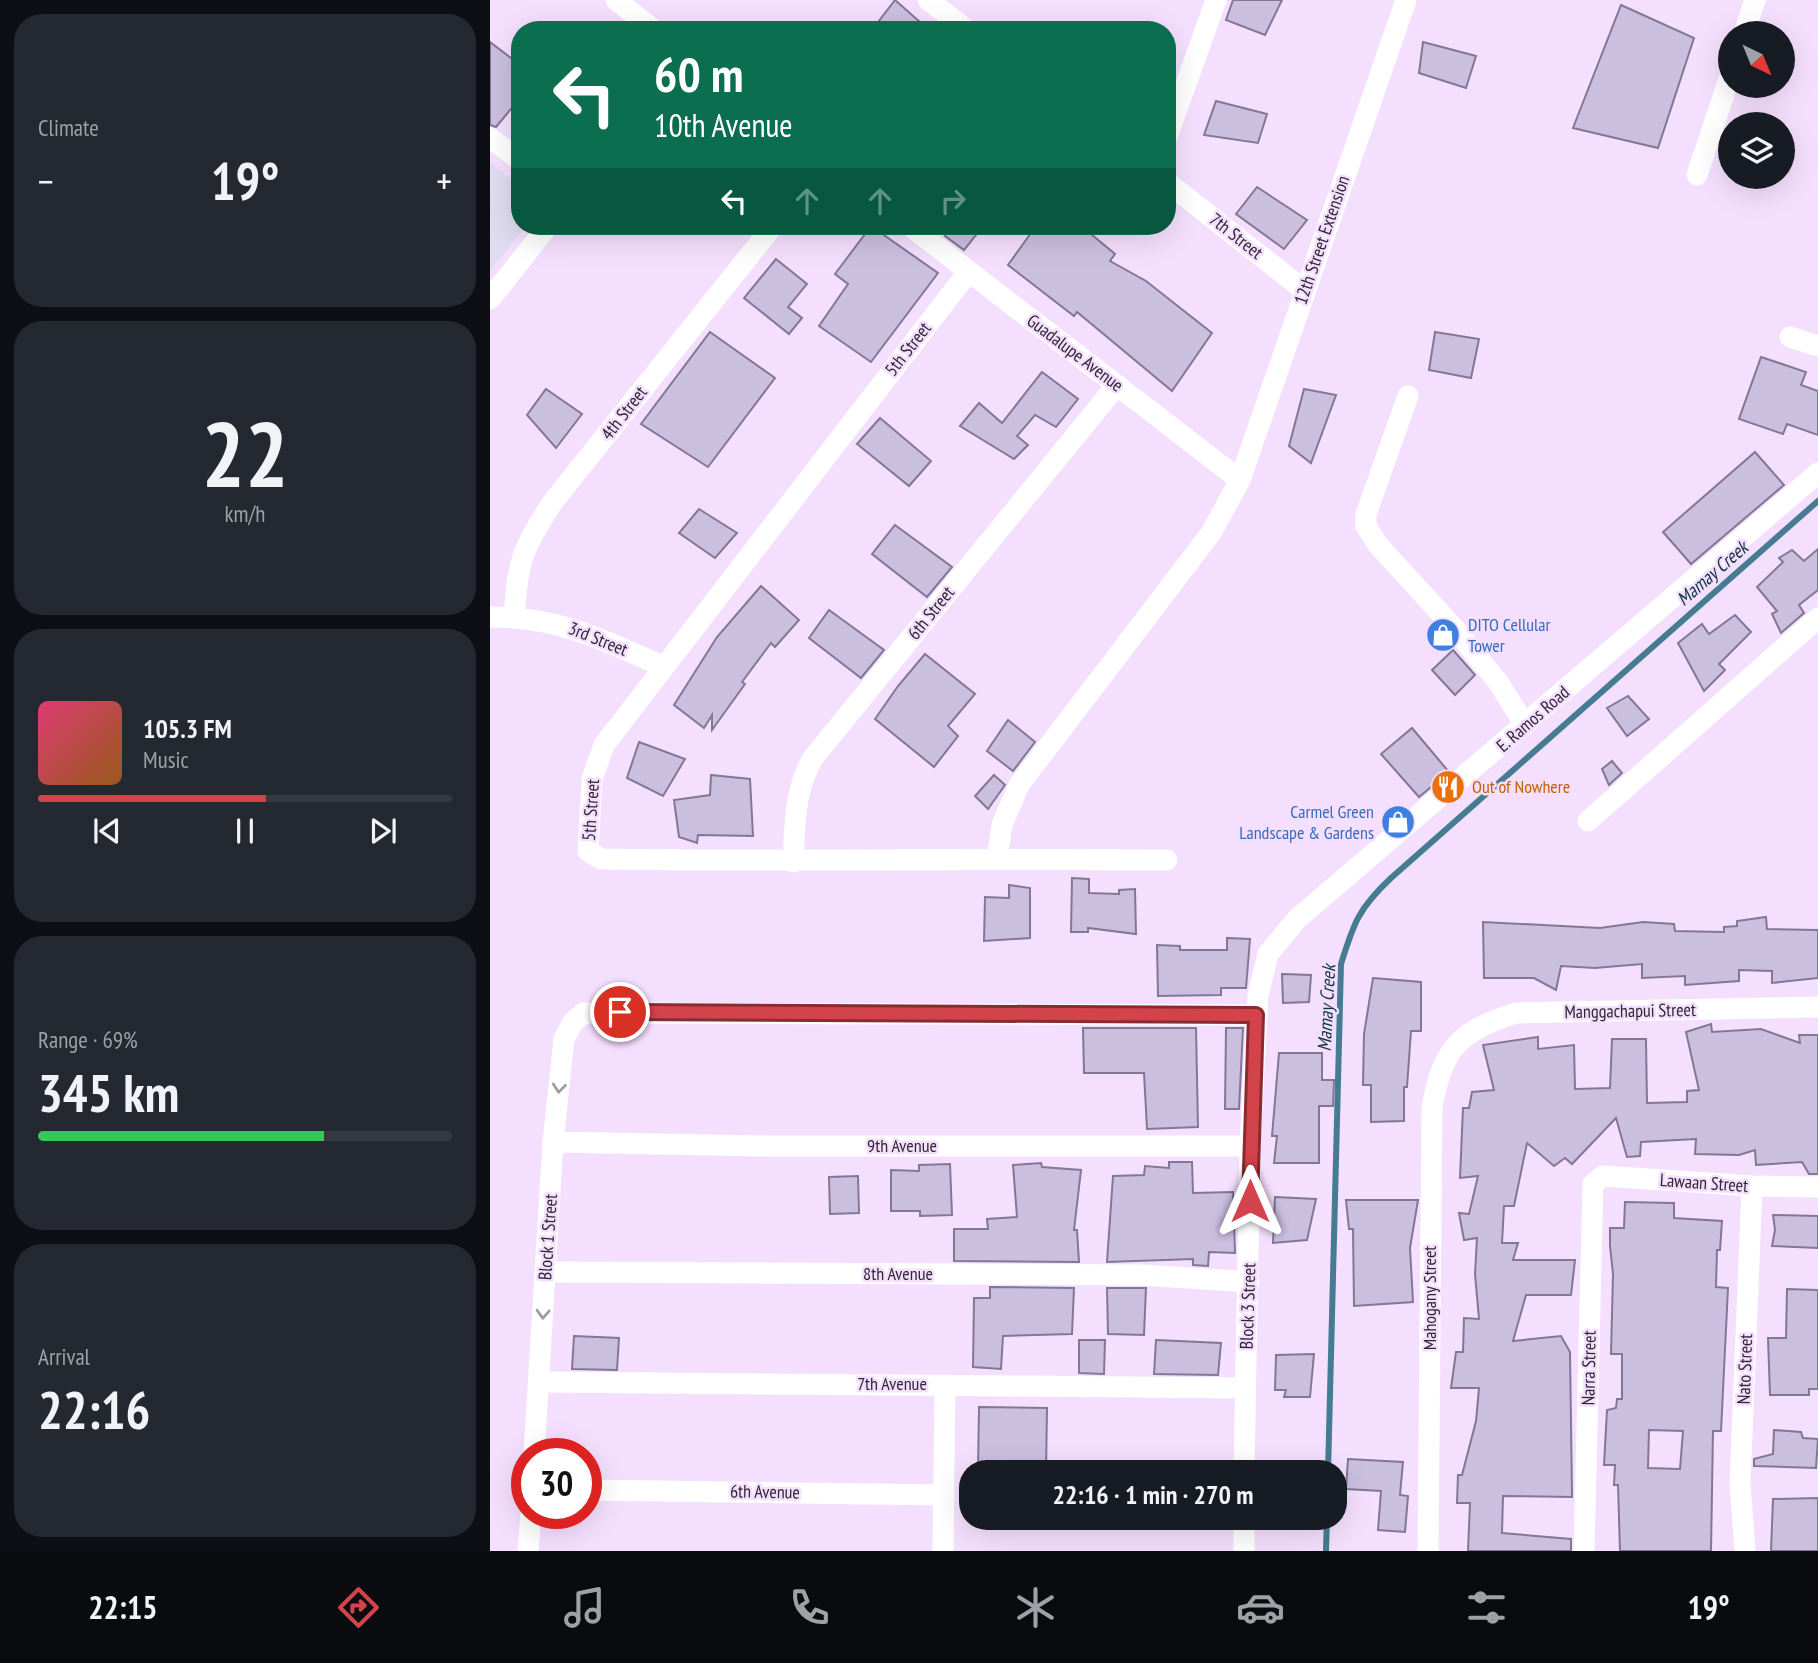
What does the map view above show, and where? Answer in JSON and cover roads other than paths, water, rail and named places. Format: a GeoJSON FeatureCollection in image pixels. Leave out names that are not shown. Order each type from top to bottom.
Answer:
{"type":"FeatureCollection","features":[{"type":"Feature","properties":{"kind":"street"},"geometry":{"type":"LineString","coordinates":[[616,0],[643,21]]}},
{"type":"Feature","properties":{"kind":"street"},"geometry":{"type":"LineString","coordinates":[[928,0],[955,21]]}},
{"type":"Feature","properties":{"kind":"street"},"geometry":{"type":"LineString","coordinates":[[1176,111],[1216,0]]}},
{"type":"Feature","properties":{"kind":"street","name":"12th Street Extension"},"geometry":{"type":"LineString","coordinates":[[1240,480],[1406,0]]}},
{"type":"Feature","properties":{"kind":"street"},"geometry":{"type":"LineString","coordinates":[[1748,21],[1755,0]]}},
{"type":"Feature","properties":{"kind":"street"},"geometry":{"type":"LineString","coordinates":[[1697,175],[1723,98]]}},
{"type":"Feature","properties":{"kind":"street"},"geometry":{"type":"LineString","coordinates":[[490,138],[511,153]]}},
{"type":"Feature","properties":{"kind":"street","name":"7th Street"},"geometry":{"type":"LineString","coordinates":[[1176,189],[1304,290]]}},
{"type":"Feature","properties":{"kind":"street"},"geometry":{"type":"LineString","coordinates":[[490,299],[541,235]]}},
{"type":"Feature","properties":{"kind":"street","name":"4th Street"},"geometry":{"type":"LineString","coordinates":[[514,617],[518,568],[523,551],[552,503],[766,235]]}},
{"type":"Feature","properties":{"kind":"street","name":"Guadalupe Avenue"},"geometry":{"type":"LineString","coordinates":[[921,235],[1240,480]]}},
{"type":"Feature","properties":{"kind":"street","name":"5th Street"},"geometry":{"type":"LineString","coordinates":[[969,271],[662,666],[604,745],[596,762],[588,851],[601,859],[793,862],[997,858],[1167,860]]}},
{"type":"Feature","properties":{"kind":"street"},"geometry":{"type":"LineString","coordinates":[[1790,337],[1818,346]]}},
{"type":"Feature","properties":{"kind":"street","name":"6th Street"},"geometry":{"type":"LineString","coordinates":[[793,862],[797,801],[813,758],[1117,384]]}},
{"type":"Feature","properties":{"kind":"street"},"geometry":{"type":"LineString","coordinates":[[1408,396],[1366,514],[1366,526],[1378,545],[1485,665],[1525,725]]}},
{"type":"Feature","properties":{"kind":"street","name":"E. Ramos Road"},"geometry":{"type":"LineString","coordinates":[[1256,1015],[1261,971],[1268,954],[1283,933],[1818,473]]}},
{"type":"Feature","properties":{"kind":"street"},"geometry":{"type":"LineString","coordinates":[[997,858],[1002,825],[1019,785],[1211,533],[1240,480]]}},
{"type":"Feature","properties":{"kind":"street","name":"3rd Street"},"geometry":{"type":"LineString","coordinates":[[490,617],[514,617],[567,625],[662,666]]}},
{"type":"Feature","properties":{"kind":"street"},"geometry":{"type":"LineString","coordinates":[[1588,821],[1818,618]]}},
{"type":"Feature","properties":{"kind":"street","name":"Manggachapui Street"},"geometry":{"type":"LineString","coordinates":[[1451,1048],[1487,1022],[1516,1013],[1818,1007]]}},
{"type":"Feature","properties":{"kind":"street","name":"Block 1 Street"},"geometry":{"type":"LineString","coordinates":[[535,1438],[553,1142],[564,1039],[573,1022],[584,1013],[1256,1015]]}},
{"type":"Feature","properties":{"kind":"street","name":"Block 3 Street"},"geometry":{"type":"LineString","coordinates":[[1244,1460],[1250,1146],[1256,1015]]}},
{"type":"Feature","properties":{"kind":"street","name":"Mahogany Street"},"geometry":{"type":"LineString","coordinates":[[1428,1551],[1432,1108],[1441,1066],[1451,1048]]}},
{"type":"Feature","properties":{"kind":"street","name":"9th Avenue"},"geometry":{"type":"LineString","coordinates":[[553,1142],[771,1146],[1250,1146]]}},
{"type":"Feature","properties":{"kind":"street","name":"Lawaan Street"},"geometry":{"type":"LineString","coordinates":[[1593,1184],[1603,1176],[1752,1186],[1818,1187]]}},
{"type":"Feature","properties":{"kind":"street","name":"Narra Street"},"geometry":{"type":"LineString","coordinates":[[1584,1551],[1593,1184]]}},
{"type":"Feature","properties":{"kind":"street","name":"Nato Street"},"geometry":{"type":"LineString","coordinates":[[1745,1551],[1740,1484],[1752,1186]]}},
{"type":"Feature","properties":{"kind":"street","name":"8th Avenue"},"geometry":{"type":"LineString","coordinates":[[545,1272],[1143,1275],[1249,1282]]}},
{"type":"Feature","properties":{"kind":"street","name":"7th Avenue"},"geometry":{"type":"LineString","coordinates":[[539,1382],[1245,1388]]}},
{"type":"Feature","properties":{"kind":"street"},"geometry":{"type":"LineString","coordinates":[[943,1551],[945,1385]]}},
{"type":"Feature","properties":{"kind":"street","name":"6th Avenue"},"geometry":{"type":"LineString","coordinates":[[602,1490],[943,1495]]}},
{"type":"Feature","properties":{"kind":"street"},"geometry":{"type":"LineString","coordinates":[[528,1551],[530,1529]]}},
{"type":"Feature","properties":{"kind":"street"},"geometry":{"type":"LineString","coordinates":[[1244,1530],[1244,1551]]}},
{"type":"Feature","properties":{"kind":"waterway","name":"Mamay Creek"},"geometry":{"type":"LineString","coordinates":[[1328,1460],[1341,964],[1359,916],[1391,878],[1818,501]]}},
{"type":"Feature","properties":{"kind":"waterway","name":"Mamay Creek"},"geometry":{"type":"LineString","coordinates":[[1326,1551],[1327,1530]]}},
{"type":"Feature","properties":{"kind":"place","name":"DITO Cellular Tower"},"geometry":{"type":"Point","coordinates":[1443,635]}},
{"type":"Feature","properties":{"kind":"place","name":"Out of Nowhere"},"geometry":{"type":"Point","coordinates":[1448,787]}},
{"type":"Feature","properties":{"kind":"place","name":"Carmel Green Landscape & Gardens"},"geometry":{"type":"Point","coordinates":[1398,822]}}]}
